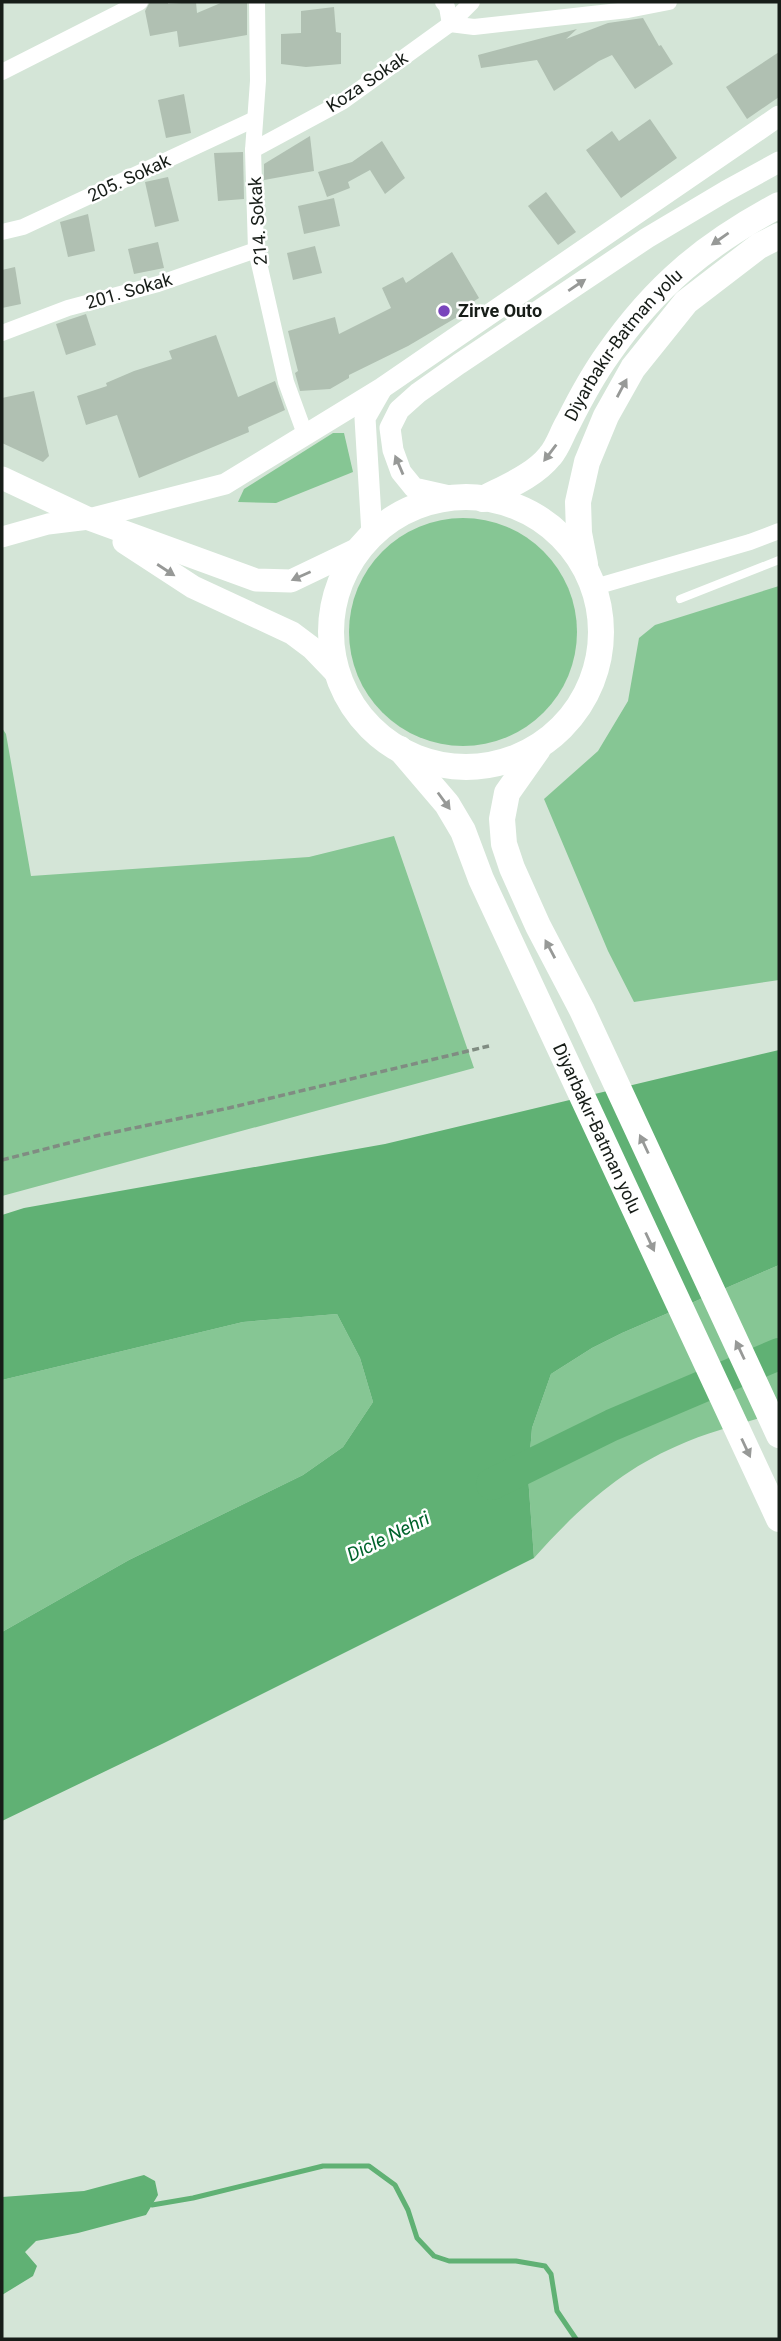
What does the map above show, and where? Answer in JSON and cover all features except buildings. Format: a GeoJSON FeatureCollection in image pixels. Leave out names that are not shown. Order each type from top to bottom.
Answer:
{"type":"FeatureCollection","features":[{"type":"Feature","properties":{"kind":"highway","name":"Diyarbakır-Batman yolu"},"geometry":{"type":"LineString","coordinates":[[483,499],[529,474],[551,456],[608,354],[670,280],[722,238],[779,205]]}},
{"type":"Feature","properties":{"kind":"highway","name":"Diyarbakır-Batman yolu"},"geometry":{"type":"LineString","coordinates":[[779,236],[759,246],[687,302],[632,368],[606,416],[587,462],[578,502],[579,533],[603,632],[595,677],[573,716],[540,747],[507,793],[502,819],[504,844],[512,869],[582,1010],[779,1435]]}},
{"type":"Feature","properties":{"kind":"highway"},"geometry":{"type":"LineString","coordinates":[[540,747],[499,764],[455,768],[412,757],[374,733],[347,699],[338,675],[332,657],[331,612],[345,570],[367,540],[410,508],[454,496],[499,500],[541,517],[574,548],[590,578]]}},
{"type":"Feature","properties":{"kind":"highway","name":"Diyarbakır-Batman yolu"},"geometry":{"type":"LineString","coordinates":[[400,749],[447,803],[463,831],[481,878],[779,1519]]}},
{"type":"Feature","properties":{"kind":"main road"},"geometry":{"type":"LineString","coordinates":[[2,478],[89,519],[256,580],[291,581],[367,540]]}},
{"type":"Feature","properties":{"kind":"main road"},"geometry":{"type":"LineString","coordinates":[[89,519],[193,587],[292,633],[312,648],[338,675]]}},
{"type":"Feature","properties":{"kind":"street"},"geometry":{"type":"LineString","coordinates":[[2,72],[140,2]]}},
{"type":"Feature","properties":{"kind":"street","name":"214. Sokak"},"geometry":{"type":"LineString","coordinates":[[257,2],[258,80],[253,150],[256,250],[286,382],[305,434]]}},
{"type":"Feature","properties":{"kind":"street"},"geometry":{"type":"LineString","coordinates":[[443,2],[447,7],[450,24],[474,27],[628,10],[669,2]]}},
{"type":"Feature","properties":{"kind":"street","name":"Koza Sokak"},"geometry":{"type":"LineString","coordinates":[[253,150],[342,102],[450,24],[472,2]]}},
{"type":"Feature","properties":{"kind":"street"},"geometry":{"type":"LineString","coordinates":[[2,537],[48,524],[89,519],[225,484],[382,388],[779,116]]}},
{"type":"Feature","properties":{"kind":"street","name":"205. Sokak"},"geometry":{"type":"LineString","coordinates":[[2,232],[23,227],[254,118]]}},
{"type":"Feature","properties":{"kind":"street"},"geometry":{"type":"LineString","coordinates":[[454,496],[414,488],[401,472],[393,450],[390,428],[400,410],[418,393],[459,364],[648,238],[779,162]]}},
{"type":"Feature","properties":{"kind":"street","name":"201. Sokak"},"geometry":{"type":"LineString","coordinates":[[2,333],[68,308],[158,284],[256,250]]}},
{"type":"Feature","properties":{"kind":"street"},"geometry":{"type":"LineString","coordinates":[[367,540],[365,418],[382,388]]}},
{"type":"Feature","properties":{"kind":"street"},"geometry":{"type":"LineString","coordinates":[[590,578],[750,542],[779,531]]}},
{"type":"Feature","properties":{"kind":"lane"},"geometry":{"type":"LineString","coordinates":[[680,599],[779,560]]}},
{"type":"Feature","properties":{"kind":"path"},"geometry":{"type":"LineString","coordinates":[[2,1160],[489,1046]]}},
{"type":"Feature","properties":{"kind":"shaded area"},"geometry":{"type":"Polygon","coordinates":[[[333,433],[344,433],[353,472],[276,503],[238,502],[244,489],[333,433]]]}},
{"type":"Feature","properties":{"kind":"shaded area"},"geometry":{"type":"Polygon","coordinates":[[[463,518],[496,523],[517,532],[535,544],[551,560],[572,599],[577,632],[572,665],[563,686],[551,704],[535,720],[496,741],[463,746],[430,741],[409,732],[391,720],[375,704],[354,665],[349,632],[354,599],[363,578],[375,560],[391,544],[430,523],[463,518]]]}},
{"type":"Feature","properties":{"kind":"shaded area"},"geometry":{"type":"Polygon","coordinates":[[[779,586],[779,980],[634,1002],[608,951],[544,799],[598,751],[628,701],[639,638],[655,625],[779,586]]]}},
{"type":"Feature","properties":{"kind":"shaded area"},"geometry":{"type":"Polygon","coordinates":[[[2,728],[6,734],[31,876],[309,857],[394,836],[474,1068],[2,1196],[2,728]]]}},
{"type":"Feature","properties":{"kind":"shaded area"},"geometry":{"type":"Polygon","coordinates":[[[779,1265],[779,1412],[689,1441],[636,1467],[582,1508],[534,1558],[528,1476],[532,1428],[551,1374],[622,1333],[779,1265]]]}},
{"type":"Feature","properties":{"kind":"shaded area"},"geometry":{"type":"Polygon","coordinates":[[[337,1314],[360,1358],[373,1402],[343,1447],[303,1475],[129,1560],[2,1632],[2,1380],[243,1322],[337,1314]]]}},
{"type":"Feature","properties":{"kind":"water"},"geometry":{"type":"Polygon","coordinates":[[[779,1050],[779,1265],[622,1333],[551,1374],[532,1428],[528,1476],[534,1558],[2,1821],[2,1632],[129,1560],[303,1475],[343,1447],[373,1402],[360,1358],[337,1314],[243,1322],[2,1380],[2,1215],[24,1208],[385,1144],[779,1050]]]}},
{"type":"Feature","properties":{"kind":"water"},"geometry":{"type":"Polygon","coordinates":[[[144,2175],[155,2181],[158,2195],[146,2215],[36,2241],[25,2252],[37,2266],[33,2276],[2,2295],[2,2197],[84,2191],[144,2175]]]}},
{"type":"Feature","properties":{"kind":"waterway","name":"Dicle Nehri"},"geometry":{"type":"LineString","coordinates":[[492,1484],[612,1425],[779,1354]]}},
{"type":"Feature","properties":{"kind":"waterway"},"geometry":{"type":"LineString","coordinates":[[152,2205],[193,2198],[323,2166],[369,2166],[395,2185],[408,2210],[417,2238],[434,2256],[449,2261],[516,2261],[545,2266],[551,2274],[557,2311],[576,2339]]}},
{"type":"Feature","properties":{"kind":"place","name":"Zirve Outo"},"geometry":{"type":"Point","coordinates":[444,311]}}]}
